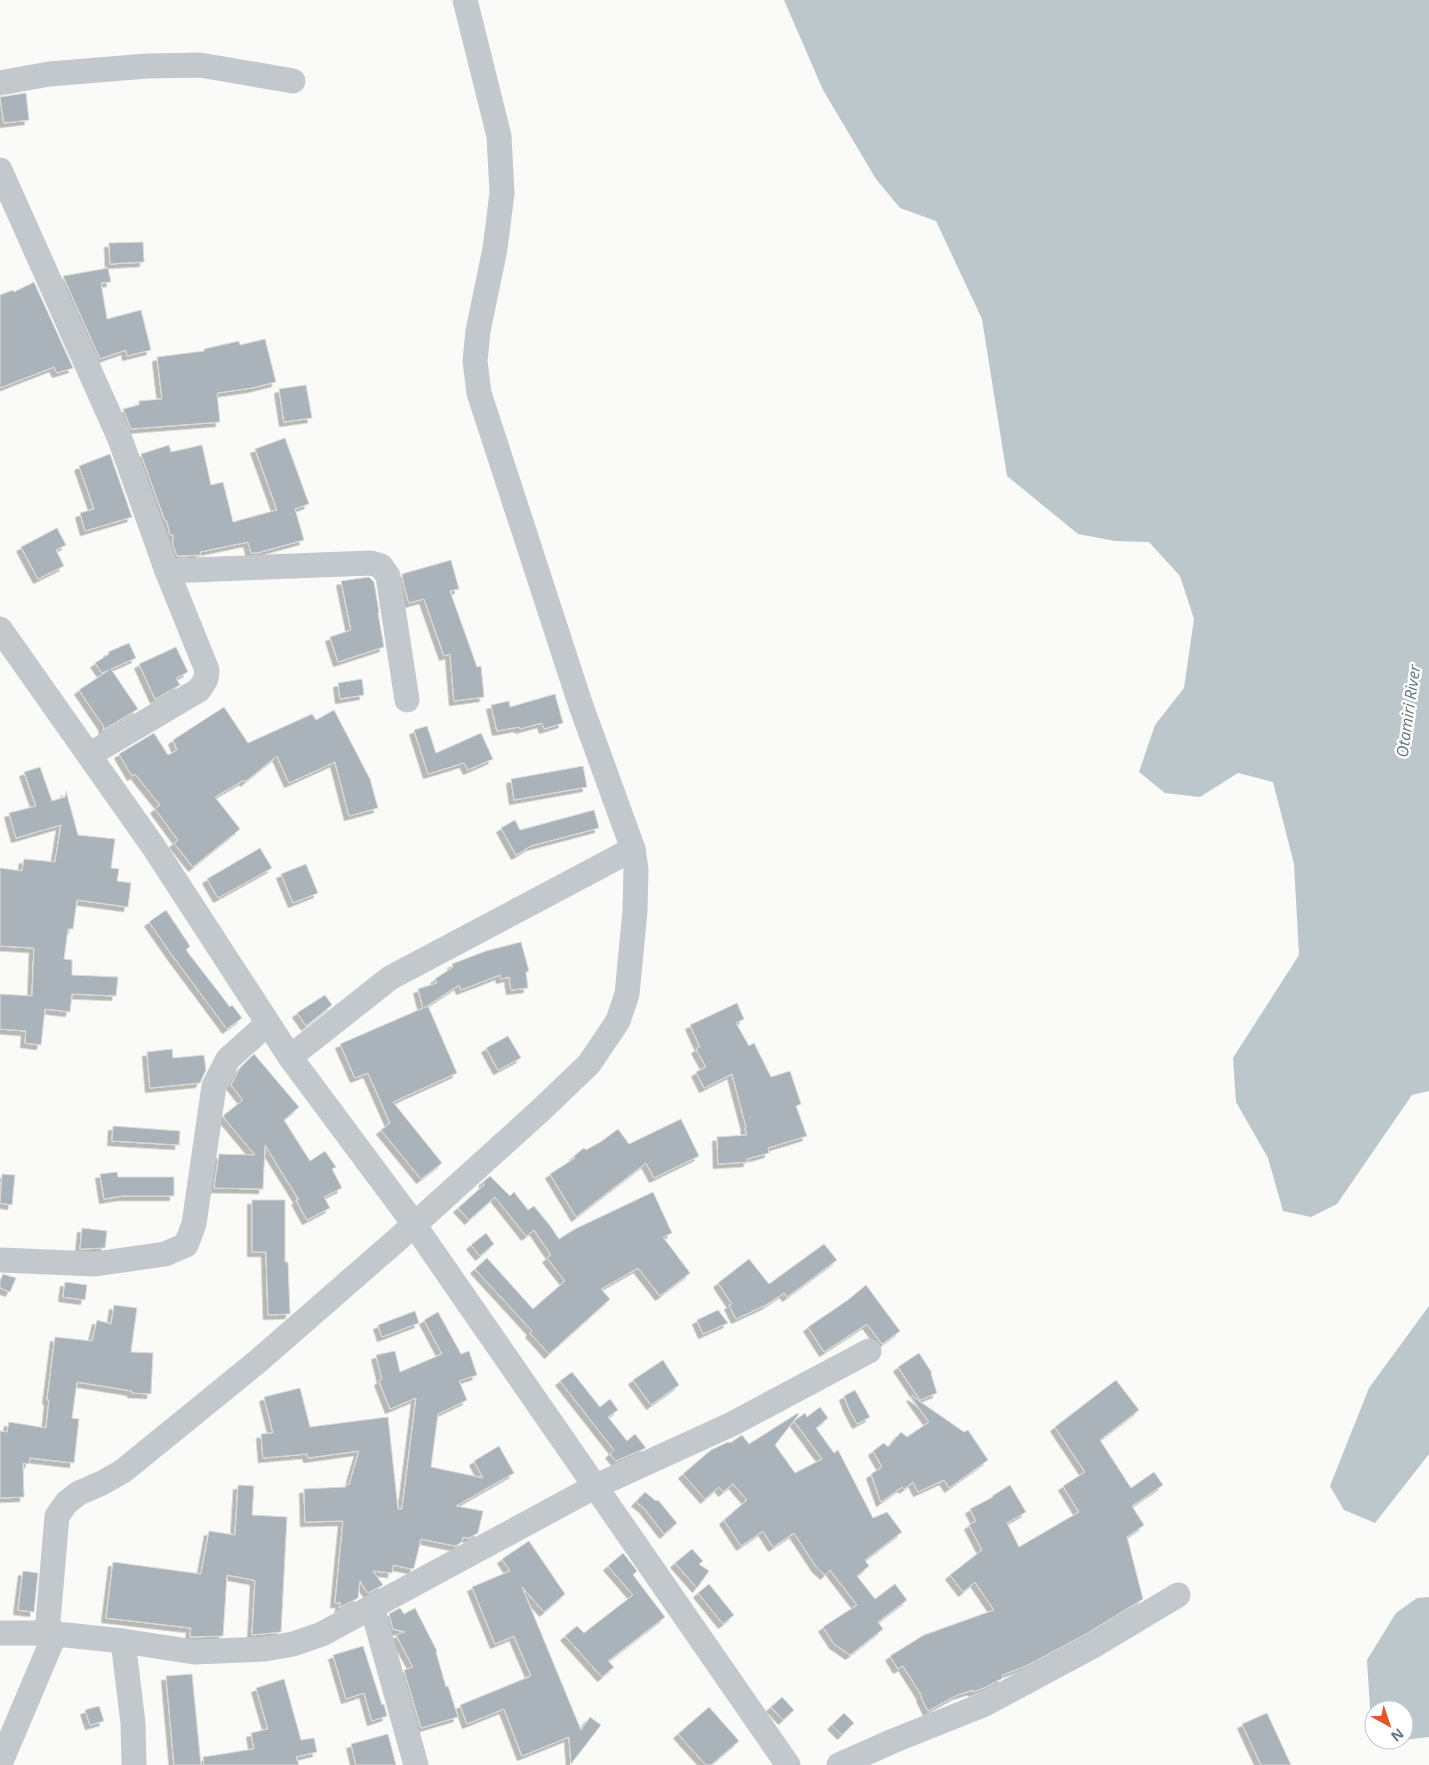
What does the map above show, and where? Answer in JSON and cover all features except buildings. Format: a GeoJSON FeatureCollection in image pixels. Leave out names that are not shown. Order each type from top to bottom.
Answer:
{"type":"FeatureCollection","features":[{"type":"Feature","properties":{"kind":"street"},"geometry":{"type":"LineString","coordinates":[[0,1764],[51,1633],[57,1516],[68,1502],[79,1493],[102,1484],[123,1471],[257,1362],[542,1110],[589,1064],[618,1021],[627,994],[635,910],[636,869],[633,849],[577,694],[479,393],[475,361],[478,331],[495,249],[502,193],[499,136],[465,0]]}},
{"type":"Feature","properties":{"kind":"street"},"geometry":{"type":"LineString","coordinates":[[0,83],[49,74],[156,66],[200,65],[293,81]]}},
{"type":"Feature","properties":{"kind":"street"},"geometry":{"type":"LineString","coordinates":[[0,170],[120,439],[167,571],[207,670],[206,678],[199,690],[88,755]]}},
{"type":"Feature","properties":{"kind":"street"},"geometry":{"type":"LineString","coordinates":[[167,571],[371,563],[380,566],[388,576],[407,700]]}},
{"type":"Feature","properties":{"kind":"street"},"geometry":{"type":"LineString","coordinates":[[0,629],[152,846],[290,1057],[414,1225],[788,1765]]}},
{"type":"Feature","properties":{"kind":"street"},"geometry":{"type":"LineString","coordinates":[[290,1057],[390,978],[633,849]]}},
{"type":"Feature","properties":{"kind":"street"},"geometry":{"type":"LineString","coordinates":[[0,1260],[95,1264],[165,1254],[186,1245],[194,1224],[214,1086],[228,1059],[268,1023]]}},
{"type":"Feature","properties":{"kind":"street"},"geometry":{"type":"LineString","coordinates":[[0,1633],[51,1633],[123,1641],[194,1652],[265,1649],[293,1644],[322,1634],[594,1486],[732,1424],[869,1351]]}},
{"type":"Feature","properties":{"kind":"street"},"geometry":{"type":"LineString","coordinates":[[839,1765],[893,1741],[984,1705],[1094,1646],[1178,1595]]}},
{"type":"Feature","properties":{"kind":"street"},"geometry":{"type":"LineString","coordinates":[[372,1607],[416,1765]]}},
{"type":"Feature","properties":{"kind":"street"},"geometry":{"type":"LineString","coordinates":[[123,1641],[133,1723],[134,1765]]}},
{"type":"Feature","properties":{"kind":"water","name":"Otamiri River"},"geometry":{"type":"Polygon","coordinates":[[[784,0],[1429,0],[1429,1091],[1412,1095],[1337,1204],[1311,1217],[1283,1211],[1268,1158],[1236,1102],[1233,1058],[1299,955],[1294,864],[1273,782],[1238,773],[1200,797],[1165,793],[1139,772],[1155,725],[1184,688],[1194,619],[1180,576],[1149,542],[1115,541],[1078,534],[1007,476],[982,319],[936,221],[900,208],[876,179],[823,90],[784,0]]]}},
{"type":"Feature","properties":{"kind":"water"},"geometry":{"type":"Polygon","coordinates":[[[1429,1306],[1429,1454],[1375,1523],[1344,1510],[1330,1486],[1369,1388],[1429,1306]]]}},
{"type":"Feature","properties":{"kind":"water"},"geometry":{"type":"Polygon","coordinates":[[[1429,1597],[1429,1737],[1414,1739],[1414,1700],[1369,1700],[1367,1660],[1396,1613],[1417,1598],[1429,1597]]]}}]}
